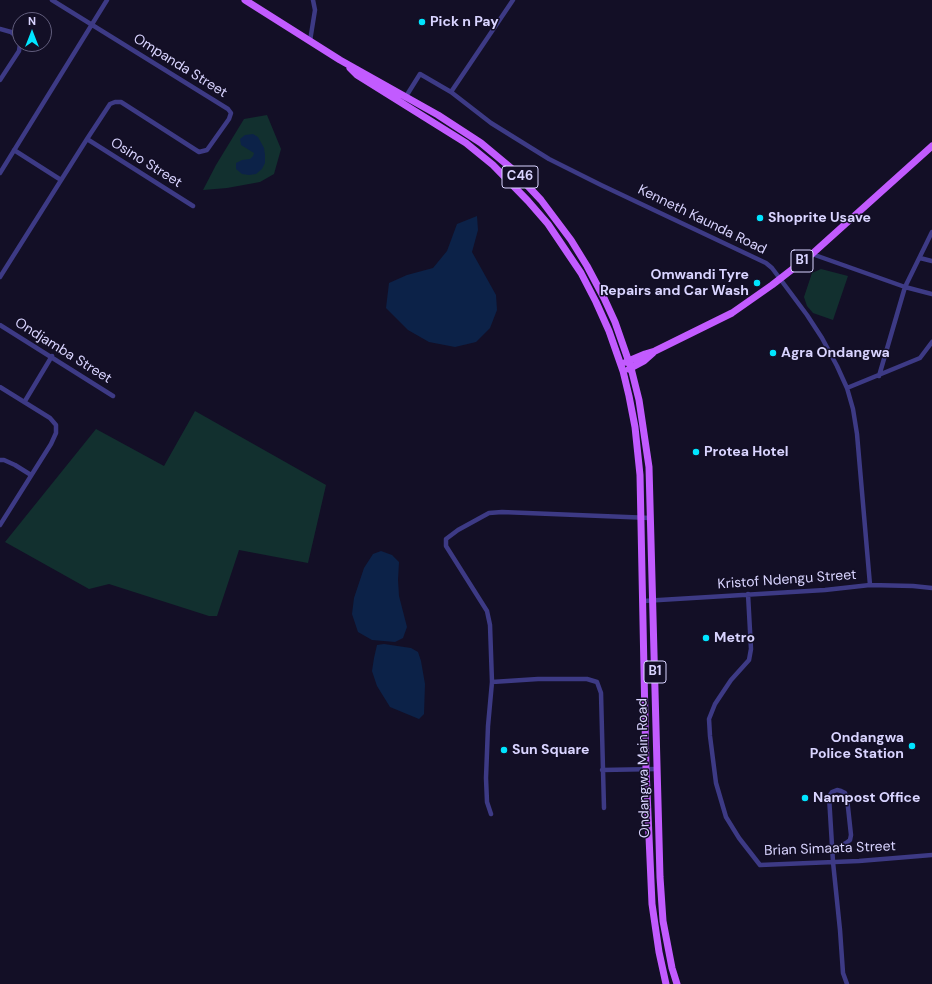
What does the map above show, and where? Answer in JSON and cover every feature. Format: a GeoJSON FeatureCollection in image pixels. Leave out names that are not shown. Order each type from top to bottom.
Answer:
{"type":"FeatureCollection","features":[{"type":"Feature","properties":{"kind":"main road","name":"C46"},"geometry":{"type":"LineString","coordinates":[[244,0],[404,100],[466,143],[512,183],[543,218],[581,273],[609,331],[621,368]]}},
{"type":"Feature","properties":{"kind":"main road","name":"C46"},"geometry":{"type":"LineString","coordinates":[[404,100],[438,115],[480,143],[511,168],[537,196],[571,240],[587,266],[615,322],[630,364]]}},
{"type":"Feature","properties":{"kind":"main road","name":"B1"},"geometry":{"type":"LineString","coordinates":[[621,368],[630,364],[644,361],[655,351],[732,313],[772,285],[812,254],[932,146]]}},
{"type":"Feature","properties":{"kind":"main road","name":"Ondangwa Main Road"},"geometry":{"type":"LineString","coordinates":[[630,364],[640,400],[649,467],[661,901],[671,961],[677,984]]}},
{"type":"Feature","properties":{"kind":"main road","name":"Ondangwa Main Road"},"geometry":{"type":"LineString","coordinates":[[621,368],[629,396],[638,449],[641,518],[646,769],[652,904],[659,952],[666,984]]}},
{"type":"Feature","properties":{"kind":"street","name":"Ompanda Street"},"geometry":{"type":"LineString","coordinates":[[0,277],[110,104],[121,102],[199,152],[208,150],[230,118],[231,113],[228,109],[52,0]]}},
{"type":"Feature","properties":{"kind":"street"},"geometry":{"type":"LineString","coordinates":[[0,173],[107,0]]}},
{"type":"Feature","properties":{"kind":"street"},"geometry":{"type":"LineString","coordinates":[[451,92],[513,0]]}},
{"type":"Feature","properties":{"kind":"street"},"geometry":{"type":"LineString","coordinates":[[310,40],[315,10],[314,1]]}},
{"type":"Feature","properties":{"kind":"street"},"geometry":{"type":"LineString","coordinates":[[0,29],[12,33]]}},
{"type":"Feature","properties":{"kind":"street"},"geometry":{"type":"LineString","coordinates":[[0,80],[18,52]]}},
{"type":"Feature","properties":{"kind":"street","name":"Kenneth Kaunda Road"},"geometry":{"type":"LineString","coordinates":[[404,100],[420,74],[451,92],[491,123],[549,159],[766,263],[780,278],[822,338],[847,388],[858,434],[870,585]]}},
{"type":"Feature","properties":{"kind":"street","name":"Osino Street"},"geometry":{"type":"LineString","coordinates":[[87,138],[193,206]]}},
{"type":"Feature","properties":{"kind":"street"},"geometry":{"type":"LineString","coordinates":[[14,150],[61,180]]}},
{"type":"Feature","properties":{"kind":"street"},"geometry":{"type":"LineString","coordinates":[[879,376],[905,287],[932,232]]}},
{"type":"Feature","properties":{"kind":"street"},"geometry":{"type":"LineString","coordinates":[[812,254],[905,287],[932,294]]}},
{"type":"Feature","properties":{"kind":"street"},"geometry":{"type":"LineString","coordinates":[[920,258],[932,261]]}},
{"type":"Feature","properties":{"kind":"street","name":"Ondjamba Street"},"geometry":{"type":"LineString","coordinates":[[0,325],[114,396]]}},
{"type":"Feature","properties":{"kind":"street"},"geometry":{"type":"LineString","coordinates":[[847,388],[920,358],[932,342]]}},
{"type":"Feature","properties":{"kind":"street"},"geometry":{"type":"LineString","coordinates":[[25,402],[52,356]]}},
{"type":"Feature","properties":{"kind":"street"},"geometry":{"type":"LineString","coordinates":[[0,387],[50,418],[56,425],[56,433],[51,444],[0,525]]}},
{"type":"Feature","properties":{"kind":"street"},"geometry":{"type":"LineString","coordinates":[[0,460],[4,460],[15,465],[31,475]]}},
{"type":"Feature","properties":{"kind":"street"},"geometry":{"type":"LineString","coordinates":[[491,814],[487,802],[486,778],[488,726],[492,682],[490,625],[487,611],[446,546],[446,539],[458,530],[489,513],[502,512],[651,518]]}},
{"type":"Feature","properties":{"kind":"street","name":"Kristof Ndengu Street"},"geometry":{"type":"LineString","coordinates":[[643,600],[825,590],[870,585],[932,588]]}},
{"type":"Feature","properties":{"kind":"street","name":"Brian Simaata Street"},"geometry":{"type":"LineString","coordinates":[[748,594],[752,649],[749,660],[731,680],[715,704],[709,719],[716,783],[726,817],[739,838],[760,866],[932,855]]}},
{"type":"Feature","properties":{"kind":"street"},"geometry":{"type":"LineString","coordinates":[[492,682],[538,679],[587,679],[596,682],[601,692],[604,808]]}},
{"type":"Feature","properties":{"kind":"street"},"geometry":{"type":"LineString","coordinates":[[602,770],[657,769]]}},
{"type":"Feature","properties":{"kind":"street"},"geometry":{"type":"LineString","coordinates":[[833,850],[850,840],[851,834],[847,798],[845,793],[837,790],[832,792],[829,796],[833,862],[843,973],[846,984]]}},
{"type":"Feature","properties":{"kind":"green space"},"geometry":{"type":"Polygon","coordinates":[[[267,115],[281,149],[274,174],[260,182],[227,188],[203,190],[216,165],[244,119],[267,115]]]}},
{"type":"Feature","properties":{"kind":"green space"},"geometry":{"type":"Polygon","coordinates":[[[821,269],[848,276],[833,320],[813,313],[807,306],[804,297],[812,273],[821,269]]]}},
{"type":"Feature","properties":{"kind":"green space"},"geometry":{"type":"Polygon","coordinates":[[[195,411],[326,485],[308,563],[239,550],[217,616],[209,616],[109,584],[89,589],[5,542],[96,429],[164,466],[195,411]]]}},
{"type":"Feature","properties":{"kind":"water"},"geometry":{"type":"Polygon","coordinates":[[[253,134],[258,137],[264,148],[265,163],[262,169],[256,174],[242,174],[236,169],[236,163],[242,160],[250,159],[254,153],[241,145],[240,139],[245,135],[253,134]]]}},
{"type":"Feature","properties":{"kind":"water"},"geometry":{"type":"Polygon","coordinates":[[[477,216],[478,230],[472,252],[496,295],[497,310],[490,328],[476,342],[455,347],[429,342],[408,330],[386,308],[389,283],[407,275],[433,268],[447,251],[457,224],[477,216]]]}},
{"type":"Feature","properties":{"kind":"water"},"geometry":{"type":"Polygon","coordinates":[[[381,551],[392,555],[399,562],[399,596],[407,627],[403,638],[395,642],[372,640],[358,632],[352,614],[354,598],[364,568],[373,554],[381,551]]]}},
{"type":"Feature","properties":{"kind":"water"},"geometry":{"type":"Polygon","coordinates":[[[384,644],[411,648],[418,652],[425,684],[424,714],[419,719],[390,707],[377,686],[372,671],[374,658],[377,645],[384,644]]]}},
{"type":"Feature","properties":{"kind":"place","name":"Pick n Pay"},"geometry":{"type":"Point","coordinates":[422,22]}},
{"type":"Feature","properties":{"kind":"place","name":"Shoprite Usave"},"geometry":{"type":"Point","coordinates":[760,218]}},
{"type":"Feature","properties":{"kind":"place","name":"Omwandi Tyre Repairs and Car Wash"},"geometry":{"type":"Point","coordinates":[757,283]}},
{"type":"Feature","properties":{"kind":"place","name":"Agra Ondangwa"},"geometry":{"type":"Point","coordinates":[773,353]}},
{"type":"Feature","properties":{"kind":"place","name":"Protea Hotel"},"geometry":{"type":"Point","coordinates":[696,452]}},
{"type":"Feature","properties":{"kind":"place","name":"Metro"},"geometry":{"type":"Point","coordinates":[706,638]}},
{"type":"Feature","properties":{"kind":"place","name":"Ondangwa Police Station"},"geometry":{"type":"Point","coordinates":[912,746]}},
{"type":"Feature","properties":{"kind":"place","name":"Sun Square"},"geometry":{"type":"Point","coordinates":[504,750]}},
{"type":"Feature","properties":{"kind":"place","name":"Nampost Office"},"geometry":{"type":"Point","coordinates":[805,798]}}]}
